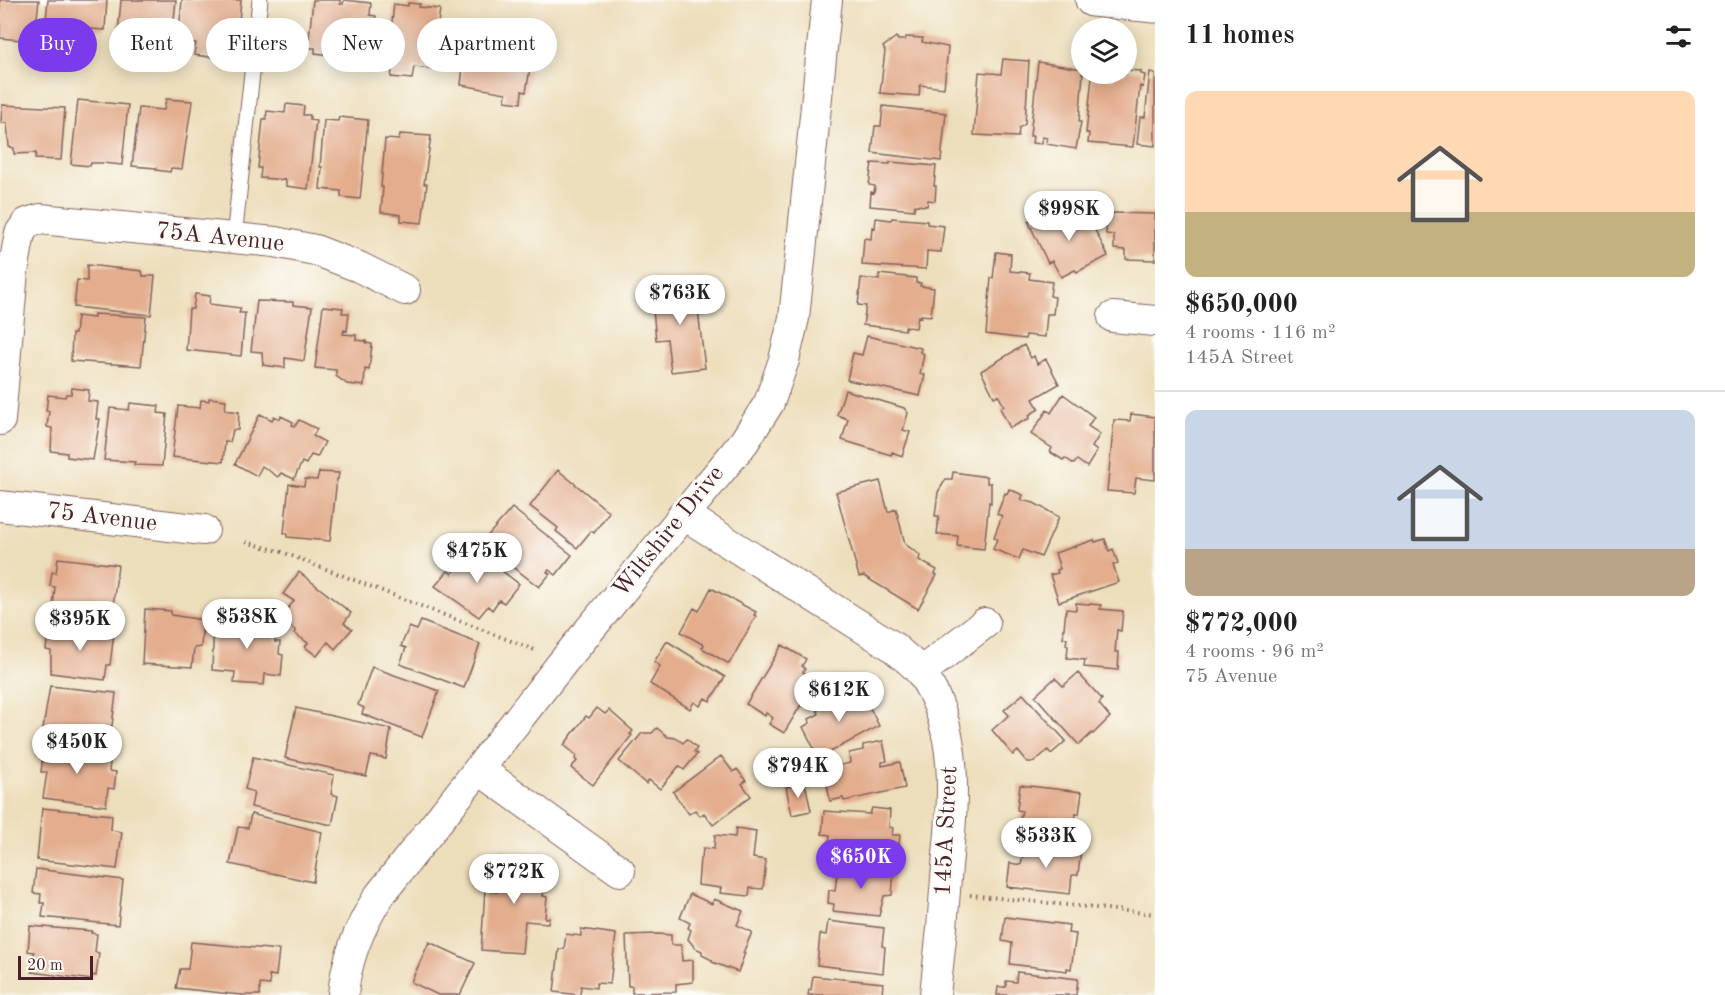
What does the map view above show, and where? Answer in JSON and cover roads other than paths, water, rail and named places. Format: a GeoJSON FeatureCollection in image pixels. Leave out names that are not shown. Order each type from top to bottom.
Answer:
{"type":"FeatureCollection","features":[{"type":"Feature","properties":{"kind":"street","name":"Wiltshire Drive"},"geometry":{"type":"LineString","coordinates":[[343,995],[353,947],[365,919],[379,896],[563,662],[744,441],[769,403],[784,360],[794,318],[827,0]]}},
{"type":"Feature","properties":{"kind":"street"},"geometry":{"type":"LineString","coordinates":[[1092,0],[1155,6]]}},
{"type":"Feature","properties":{"kind":"street","name":"75A Avenue"},"geometry":{"type":"LineString","coordinates":[[0,420],[13,271],[20,232],[27,223],[40,219],[275,242],[315,250],[359,267],[405,290]]}},
{"type":"Feature","properties":{"kind":"street"},"geometry":{"type":"LineString","coordinates":[[1113,317],[1155,321]]}},
{"type":"Feature","properties":{"kind":"street","name":"75 Avenue"},"geometry":{"type":"LineString","coordinates":[[0,506],[204,530]]}},
{"type":"Feature","properties":{"kind":"street","name":"145A Street"},"geometry":{"type":"LineString","coordinates":[[684,514],[892,646],[921,672],[936,698],[943,717],[952,763],[952,807],[935,995]]}},
{"type":"Feature","properties":{"kind":"street"},"geometry":{"type":"LineString","coordinates":[[921,672],[985,623]]}},
{"type":"Feature","properties":{"kind":"street"},"geometry":{"type":"LineString","coordinates":[[480,770],[620,871]]}},
{"type":"Feature","properties":{"kind":"lane"},"geometry":{"type":"LineString","coordinates":[[234,238],[260,0]]}}]}
